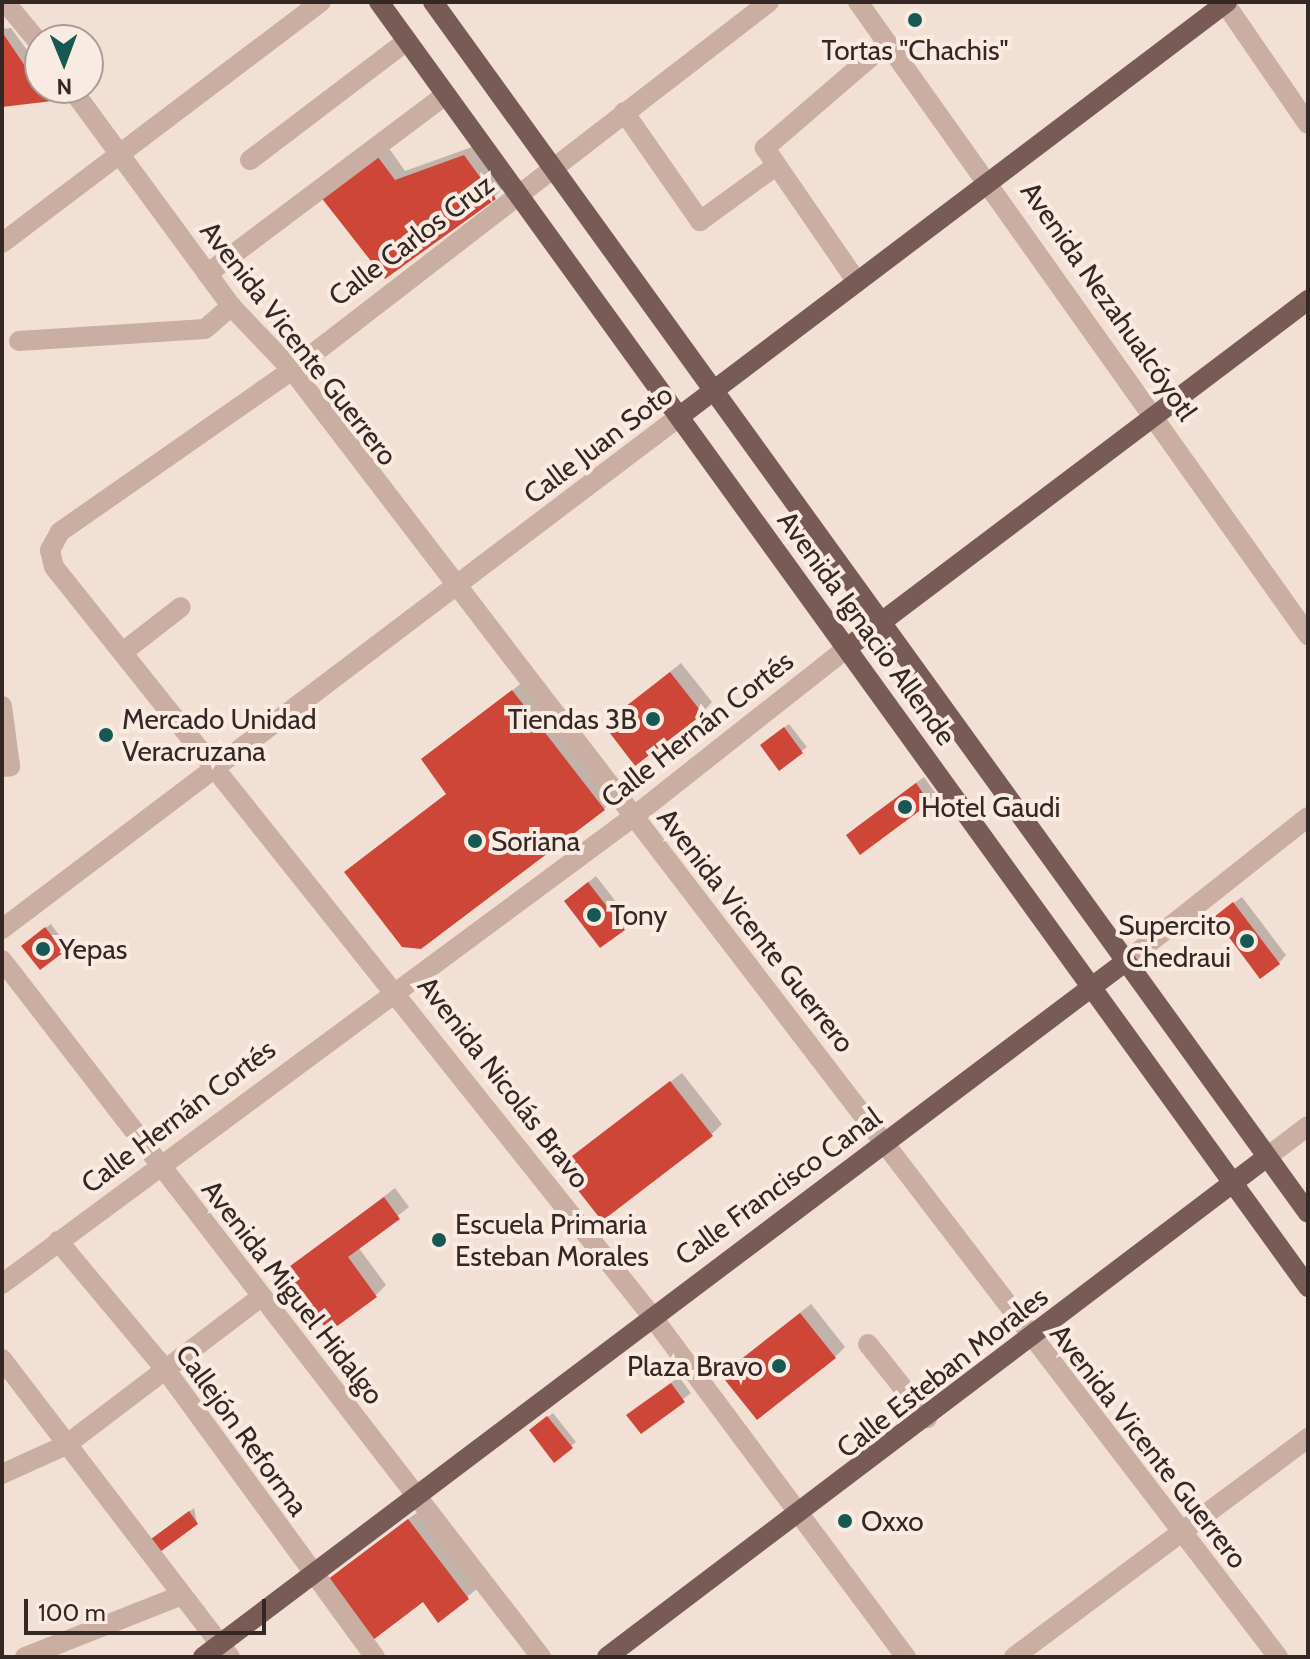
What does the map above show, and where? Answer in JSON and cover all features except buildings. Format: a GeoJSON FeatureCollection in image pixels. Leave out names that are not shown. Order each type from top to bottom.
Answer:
{"type":"FeatureCollection","features":[{"type":"Feature","properties":{"kind":"main road","name":"Avenida Ignacio Allende"},"geometry":{"type":"LineString","coordinates":[[379,2],[1308,1287]]}},
{"type":"Feature","properties":{"kind":"main road","name":"Avenida Ignacio Allende"},"geometry":{"type":"LineString","coordinates":[[433,2],[1308,1213]]}},
{"type":"Feature","properties":{"kind":"main road","name":"Calle Juan Soto"},"geometry":{"type":"LineString","coordinates":[[680,416],[1225,3]]}},
{"type":"Feature","properties":{"kind":"main road","name":"Calle Hernán Cortés"},"geometry":{"type":"LineString","coordinates":[[847,648],[1308,300]]}},
{"type":"Feature","properties":{"kind":"main road","name":"Calle Francisco Canal"},"geometry":{"type":"LineString","coordinates":[[203,1657],[225,1650],[313,1574],[651,1315],[1125,962]]}},
{"type":"Feature","properties":{"kind":"main road","name":"Calle Esteban Morales"},"geometry":{"type":"LineString","coordinates":[[607,1657],[798,1519],[1267,1157]]}},
{"type":"Feature","properties":{"kind":"street"},"geometry":{"type":"LineString","coordinates":[[5,2],[24,25]]}},
{"type":"Feature","properties":{"kind":"street"},"geometry":{"type":"LineString","coordinates":[[2,243],[116,153],[321,2]]}},
{"type":"Feature","properties":{"kind":"street","name":"Calle Carlos Cruz"},"geometry":{"type":"LineString","coordinates":[[50,550],[60,532],[292,370],[769,2]]}},
{"type":"Feature","properties":{"kind":"street","name":"Avenida Nezahualcóyotl"},"geometry":{"type":"LineString","coordinates":[[858,2],[991,181],[1308,635]]}},
{"type":"Feature","properties":{"kind":"street"},"geometry":{"type":"LineString","coordinates":[[1225,3],[1308,124]]}},
{"type":"Feature","properties":{"kind":"street"},"geometry":{"type":"LineString","coordinates":[[250,160],[407,41]]}},
{"type":"Feature","properties":{"kind":"street"},"geometry":{"type":"LineString","coordinates":[[857,282],[773,168],[768,142],[887,43]]}},
{"type":"Feature","properties":{"kind":"street"},"geometry":{"type":"LineString","coordinates":[[207,274],[445,95]]}},
{"type":"Feature","properties":{"kind":"street","name":"Avenida Vicente Guerrero"},"geometry":{"type":"LineString","coordinates":[[82,104],[231,306],[292,370],[454,589],[886,1142],[1178,1534],[1278,1657]]}},
{"type":"Feature","properties":{"kind":"street"},"geometry":{"type":"LineString","coordinates":[[624,112],[700,221],[773,168]]}},
{"type":"Feature","properties":{"kind":"street"},"geometry":{"type":"LineString","coordinates":[[19,341],[205,329],[231,306]]}},
{"type":"Feature","properties":{"kind":"street","name":"Calle Juan Soto"},"geometry":{"type":"LineString","coordinates":[[2,929],[680,416]]}},
{"type":"Feature","properties":{"kind":"street","name":"Avenida Nicolás Bravo"},"geometry":{"type":"LineString","coordinates":[[50,550],[54,567],[395,988],[651,1315],[798,1519],[906,1657]]}},
{"type":"Feature","properties":{"kind":"street"},"geometry":{"type":"LineString","coordinates":[[123,652],[181,607]]}},
{"type":"Feature","properties":{"kind":"street","name":"Calle Hernán Cortés"},"geometry":{"type":"LineString","coordinates":[[2,1284],[395,988],[633,817],[847,648]]}},
{"type":"Feature","properties":{"kind":"street"},"geometry":{"type":"LineString","coordinates":[[2,706],[6,766]]}},
{"type":"Feature","properties":{"kind":"street","name":"Calle Francisco Canal"},"geometry":{"type":"LineString","coordinates":[[1125,962],[1306,822]]}},
{"type":"Feature","properties":{"kind":"street","name":"Avenida Miguel Hidalgo"},"geometry":{"type":"LineString","coordinates":[[2,960],[541,1657]]}},
{"type":"Feature","properties":{"kind":"street","name":"Calle Esteban Morales"},"geometry":{"type":"LineString","coordinates":[[1267,1157],[1308,1126]]}},
{"type":"Feature","properties":{"kind":"street","name":"Callejón Reforma"},"geometry":{"type":"LineString","coordinates":[[58,1241],[165,1369],[375,1657]]}},
{"type":"Feature","properties":{"kind":"street"},"geometry":{"type":"LineString","coordinates":[[2,1474],[66,1445],[261,1297]]}},
{"type":"Feature","properties":{"kind":"street"},"geometry":{"type":"LineString","coordinates":[[868,1344],[927,1418]]}},
{"type":"Feature","properties":{"kind":"street"},"geometry":{"type":"LineString","coordinates":[[2,1359],[225,1650]]}},
{"type":"Feature","properties":{"kind":"street"},"geometry":{"type":"LineString","coordinates":[[1014,1657],[1308,1438]]}},
{"type":"Feature","properties":{"kind":"street"},"geometry":{"type":"LineString","coordinates":[[25,1657],[182,1595]]}},
{"type":"Feature","properties":{"kind":"place","name":"Tortas \"Chachis\""},"geometry":{"type":"Point","coordinates":[915,20]}},
{"type":"Feature","properties":{"kind":"place","name":"Tiendas 3B"},"geometry":{"type":"Point","coordinates":[653,719]}},
{"type":"Feature","properties":{"kind":"place","name":"Mercado Unidad Veracruzana"},"geometry":{"type":"Point","coordinates":[106,735]}},
{"type":"Feature","properties":{"kind":"place","name":"Hotel Gaudi"},"geometry":{"type":"Point","coordinates":[905,807]}},
{"type":"Feature","properties":{"kind":"place","name":"Soriana"},"geometry":{"type":"Point","coordinates":[475,841]}},
{"type":"Feature","properties":{"kind":"place","name":"Tony"},"geometry":{"type":"Point","coordinates":[594,915]}},
{"type":"Feature","properties":{"kind":"place","name":"Supercito Chedraui"},"geometry":{"type":"Point","coordinates":[1247,941]}},
{"type":"Feature","properties":{"kind":"place","name":"Yepas"},"geometry":{"type":"Point","coordinates":[43,949]}},
{"type":"Feature","properties":{"kind":"place","name":"Escuela Primaria Esteban Morales"},"geometry":{"type":"Point","coordinates":[439,1240]}},
{"type":"Feature","properties":{"kind":"place","name":"Plaza Bravo"},"geometry":{"type":"Point","coordinates":[779,1366]}},
{"type":"Feature","properties":{"kind":"place","name":"Oxxo"},"geometry":{"type":"Point","coordinates":[845,1521]}}]}
